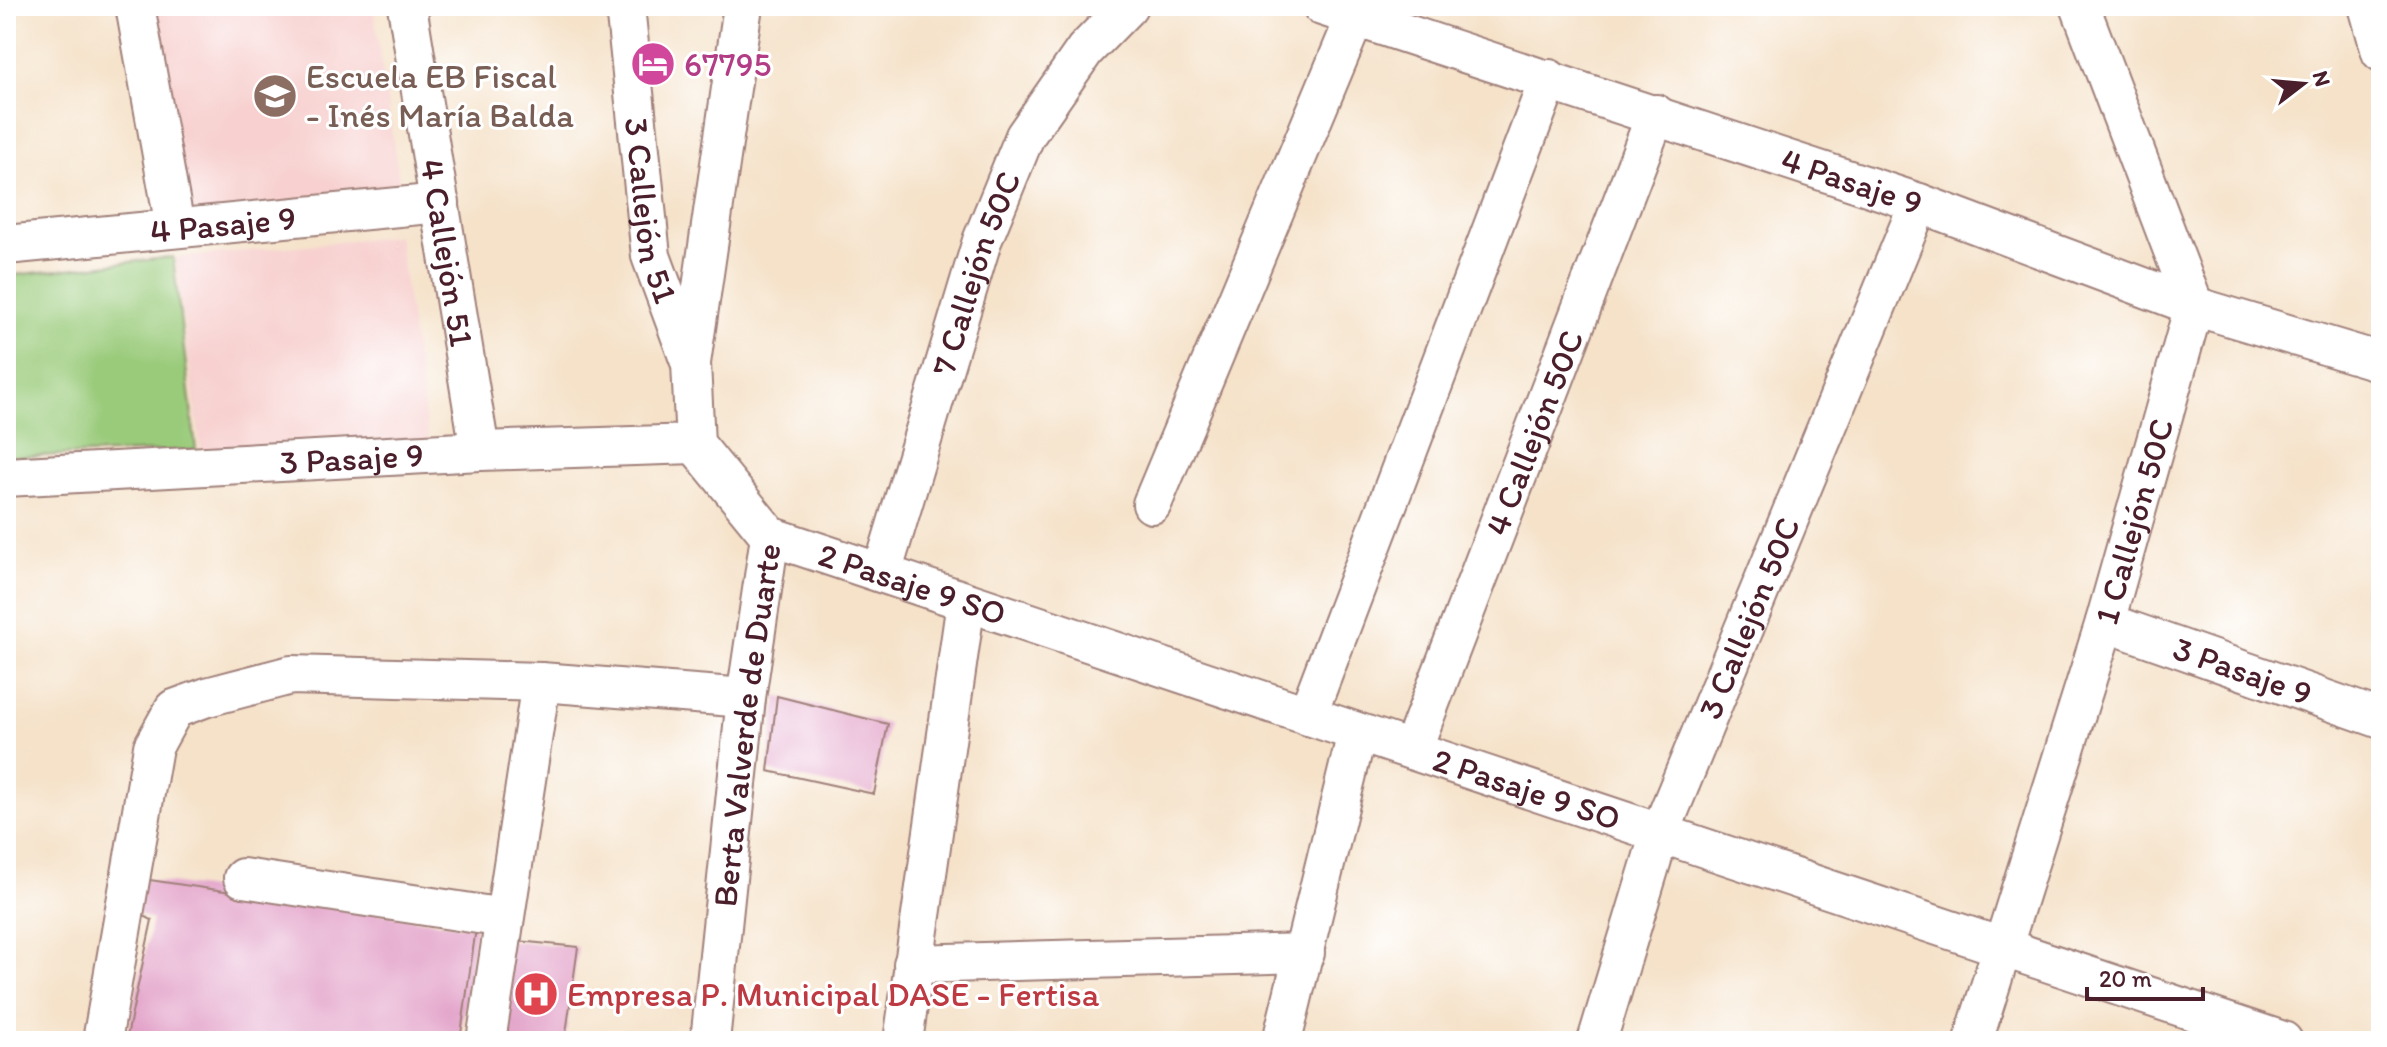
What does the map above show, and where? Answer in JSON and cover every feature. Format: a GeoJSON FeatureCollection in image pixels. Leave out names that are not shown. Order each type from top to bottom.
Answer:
{"type":"FeatureCollection","features":[{"type":"Feature","properties":{"kind":"street"},"geometry":{"type":"LineString","coordinates":[[135,6],[175,227]]}},
{"type":"Feature","properties":{"kind":"street","name":"4 Callejón 51"},"geometry":{"type":"LineString","coordinates":[[407,6],[480,451]]}},
{"type":"Feature","properties":{"kind":"street","name":"3 Callejón 51"},"geometry":{"type":"LineString","coordinates":[[625,6],[651,256],[691,363]]}},
{"type":"Feature","properties":{"kind":"street"},"geometry":{"type":"LineString","coordinates":[[695,444],[691,363],[743,6]]}},
{"type":"Feature","properties":{"kind":"street","name":"7 Callejón 50C"},"geometry":{"type":"LineString","coordinates":[[882,573],[982,241],[1025,136],[1085,50],[1128,6]]}},
{"type":"Feature","properties":{"kind":"street"},"geometry":{"type":"LineString","coordinates":[[2080,6],[2194,306]]}},
{"type":"Feature","properties":{"kind":"street"},"geometry":{"type":"LineString","coordinates":[[2368,6],[2381,52]]}},
{"type":"Feature","properties":{"kind":"street"},"geometry":{"type":"LineString","coordinates":[[1152,504],[1338,12]]}},
{"type":"Feature","properties":{"kind":"street","name":"4 Pasaje 9"},"geometry":{"type":"LineString","coordinates":[[1338,12],[1656,114],[1919,203],[2194,306],[2381,362]]}},
{"type":"Feature","properties":{"kind":"street"},"geometry":{"type":"LineString","coordinates":[[1307,716],[1549,79]]}},
{"type":"Feature","properties":{"kind":"street","name":"4 Callejón 50C"},"geometry":{"type":"LineString","coordinates":[[1412,750],[1656,114]]}},
{"type":"Feature","properties":{"kind":"street","name":"4 Pasaje 9"},"geometry":{"type":"LineString","coordinates":[[6,245],[440,203]]}},
{"type":"Feature","properties":{"kind":"street","name":"3 Callejón 50C"},"geometry":{"type":"LineString","coordinates":[[1597,1041],[1660,833],[1919,203]]}},
{"type":"Feature","properties":{"kind":"street","name":"1 Callejón 50C"},"geometry":{"type":"LineString","coordinates":[[1973,1041],[2105,622],[2194,306]]}},
{"type":"Feature","properties":{"kind":"street","name":"3 Pasaje 9"},"geometry":{"type":"LineString","coordinates":[[6,477],[480,451],[695,444]]}},
{"type":"Feature","properties":{"kind":"street","name":"Berta Valverde de Duarte"},"geometry":{"type":"LineString","coordinates":[[695,444],[770,536],[746,698],[710,1041]]}},
{"type":"Feature","properties":{"kind":"street","name":"2 Pasaje 9 SO"},"geometry":{"type":"LineString","coordinates":[[770,536],[2283,1041]]}},
{"type":"Feature","properties":{"kind":"street"},"geometry":{"type":"LineString","coordinates":[[903,1041],[966,602]]}},
{"type":"Feature","properties":{"kind":"street","name":"3 Pasaje 9"},"geometry":{"type":"LineString","coordinates":[[2105,622],[2381,719]]}},
{"type":"Feature","properties":{"kind":"street"},"geometry":{"type":"LineString","coordinates":[[102,1041],[153,747],[174,709],[291,675],[541,682],[746,698]]}},
{"type":"Feature","properties":{"kind":"street"},"geometry":{"type":"LineString","coordinates":[[486,1041],[541,682]]}},
{"type":"Feature","properties":{"kind":"street"},"geometry":{"type":"LineString","coordinates":[[1282,1041],[1357,733]]}},
{"type":"Feature","properties":{"kind":"street"},"geometry":{"type":"LineString","coordinates":[[243,878],[504,918]]}},
{"type":"Feature","properties":{"kind":"street"},"geometry":{"type":"LineString","coordinates":[[913,964],[1305,953]]}},
{"type":"Feature","properties":{"kind":"shaded area","name":"Escuela EB Fiscal - Inés María Balda"},"geometry":{"type":"Polygon","coordinates":[[[150,6],[373,6],[400,186],[181,217],[150,6]]]}},
{"type":"Feature","properties":{"kind":"shaded area"},"geometry":{"type":"Polygon","coordinates":[[[398,236],[429,442],[201,450],[176,258],[398,236]]]}},
{"type":"Feature","properties":{"kind":"green space"},"geometry":{"type":"Polygon","coordinates":[[[173,257],[196,450],[6,457],[6,276],[173,257]]]}},
{"type":"Feature","properties":{"kind":"building"},"geometry":{"type":"Polygon","coordinates":[[[777,696],[888,724],[874,794],[768,771],[777,696]]]}},
{"type":"Feature","properties":{"kind":"building"},"geometry":{"type":"Polygon","coordinates":[[[143,879],[476,928],[460,1041],[126,1041],[152,920],[138,913],[143,879]]]}},
{"type":"Feature","properties":{"kind":"building","name":"Empresa P. Municipal DASE - Fertisa"},"geometry":{"type":"Polygon","coordinates":[[[508,940],[578,947],[565,1041],[494,1041],[508,940]]]}},
{"type":"Feature","properties":{"kind":"place","name":"67795"},"geometry":{"type":"Point","coordinates":[653,64]}},
{"type":"Feature","properties":{"kind":"place","name":"Escuela EB Fiscal - Inés María Balda"},"geometry":{"type":"Point","coordinates":[275,96]}},
{"type":"Feature","properties":{"kind":"place","name":"Empresa P. Municipal DASE - Fertisa"},"geometry":{"type":"Point","coordinates":[536,994]}}]}
